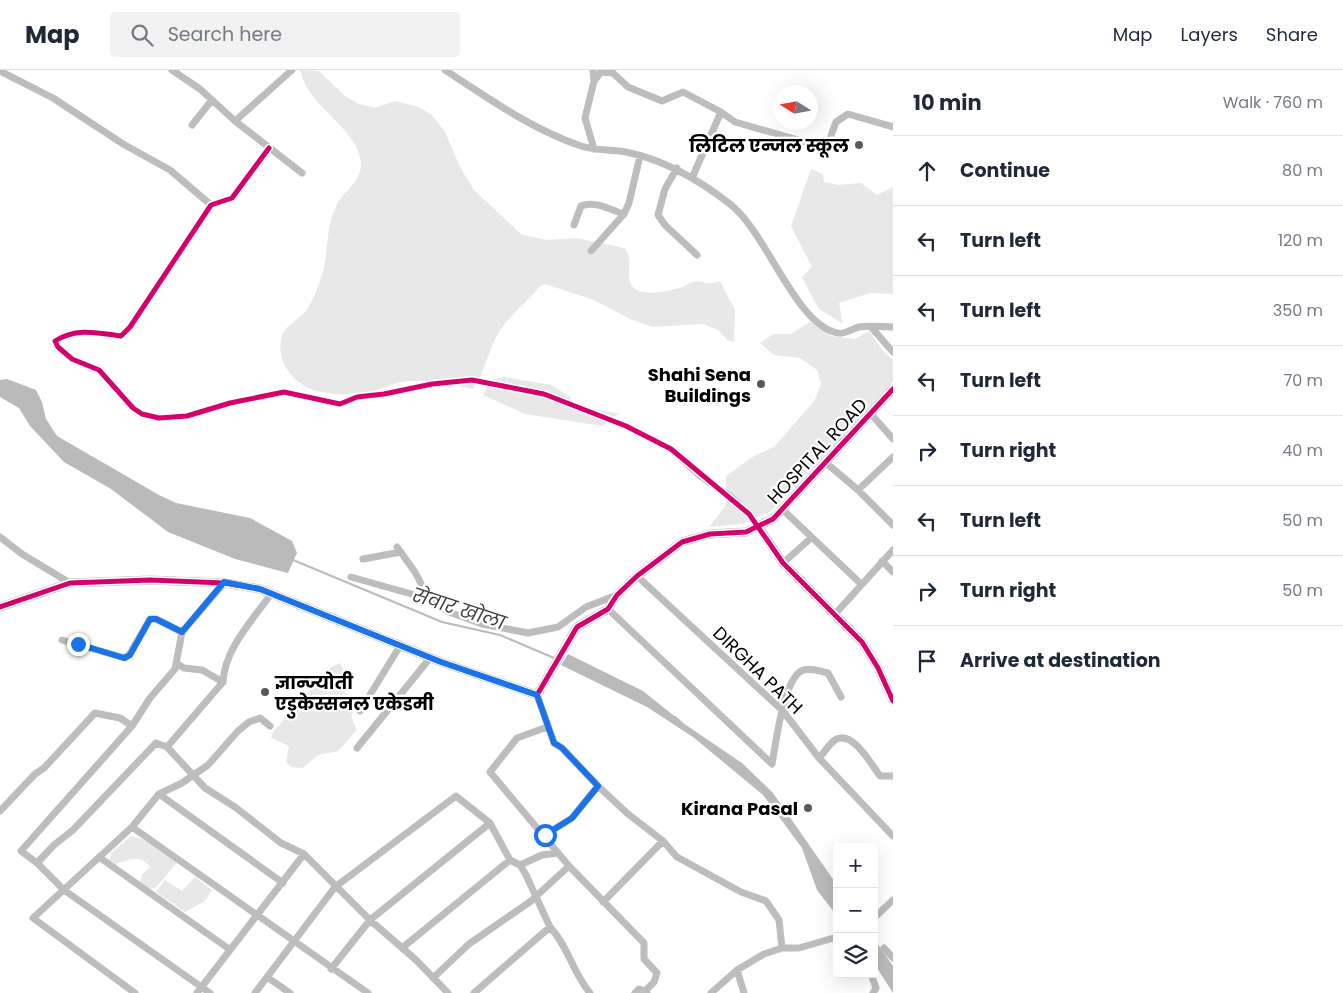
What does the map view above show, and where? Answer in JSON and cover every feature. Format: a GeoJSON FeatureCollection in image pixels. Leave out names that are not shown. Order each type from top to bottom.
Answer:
{"type":"FeatureCollection","features":[{"type":"Feature","properties":{"kind":"street"},"geometry":{"type":"LineString","coordinates":[[172,70],[200,89],[235,121],[302,173]]}},
{"type":"Feature","properties":{"kind":"street"},"geometry":{"type":"LineString","coordinates":[[235,121],[292,70]]}},
{"type":"Feature","properties":{"kind":"street"},"geometry":{"type":"LineString","coordinates":[[445,70],[522,120],[580,145],[640,156],[677,168],[692,178],[732,206],[768,252],[810,317],[823,328],[835,333],[845,333],[859,327],[893,327]]}},
{"type":"Feature","properties":{"kind":"street"},"geometry":{"type":"LineString","coordinates":[[592,70],[594,81],[585,118],[594,149]]}},
{"type":"Feature","properties":{"kind":"street"},"geometry":{"type":"LineString","coordinates":[[0,71],[53,98],[123,144],[170,170],[211,205]]}},
{"type":"Feature","properties":{"kind":"street"},"geometry":{"type":"LineString","coordinates":[[594,81],[601,72],[613,73],[628,87],[662,101],[683,92],[721,112],[735,122],[824,146],[830,140],[836,122],[848,114],[893,127]]}},
{"type":"Feature","properties":{"kind":"street"},"geometry":{"type":"LineString","coordinates":[[192,125],[212,100]]}},
{"type":"Feature","properties":{"kind":"street"},"geometry":{"type":"LineString","coordinates":[[692,178],[721,112]]}},
{"type":"Feature","properties":{"kind":"street"},"geometry":{"type":"LineString","coordinates":[[269,148],[232,198],[211,205],[130,327],[121,336],[85,331],[55,341],[58,347],[72,359],[99,370],[133,408],[142,414],[159,418],[187,416],[230,403],[284,392],[340,404],[358,397],[432,384],[472,380],[544,394],[626,426],[671,449],[699,475],[731,497],[750,514],[783,563],[836,613],[862,642],[878,668],[893,701]]}},
{"type":"Feature","properties":{"kind":"street"},"geometry":{"type":"LineString","coordinates":[[591,251],[624,214],[629,203],[640,156]]}},
{"type":"Feature","properties":{"kind":"street"},"geometry":{"type":"LineString","coordinates":[[677,168],[665,188],[659,218],[697,255]]}},
{"type":"Feature","properties":{"kind":"street"},"geometry":{"type":"LineString","coordinates":[[574,225],[581,206],[584,204],[596,205],[624,214]]}},
{"type":"Feature","properties":{"kind":"street"},"geometry":{"type":"LineString","coordinates":[[871,328],[893,352]]}},
{"type":"Feature","properties":{"kind":"street","name":"HOSPITAL ROAD"},"geometry":{"type":"LineString","coordinates":[[608,609],[617,596],[637,576],[682,542],[710,534],[746,532],[773,518],[893,389]]}},
{"type":"Feature","properties":{"kind":"street"},"geometry":{"type":"LineString","coordinates":[[871,414],[893,439]]}},
{"type":"Feature","properties":{"kind":"street"},"geometry":{"type":"LineString","coordinates":[[858,490],[893,457]]}},
{"type":"Feature","properties":{"kind":"street"},"geometry":{"type":"LineString","coordinates":[[826,462],[858,490],[893,525]]}},
{"type":"Feature","properties":{"kind":"street"},"geometry":{"type":"LineString","coordinates":[[782,509],[860,583]]}},
{"type":"Feature","properties":{"kind":"street"},"geometry":{"type":"LineString","coordinates":[[0,536],[22,554],[70,583]]}},
{"type":"Feature","properties":{"kind":"street"},"geometry":{"type":"LineString","coordinates":[[783,563],[812,538]]}},
{"type":"Feature","properties":{"kind":"street"},"geometry":{"type":"LineString","coordinates":[[363,559],[399,550],[415,572],[429,599]]}},
{"type":"Feature","properties":{"kind":"street"},"geometry":{"type":"LineString","coordinates":[[836,613],[860,583],[893,550]]}},
{"type":"Feature","properties":{"kind":"street"},"geometry":{"type":"LineString","coordinates":[[882,562],[893,572]]}},
{"type":"Feature","properties":{"kind":"street","name":"DIRGHA PATH"},"geometry":{"type":"LineString","coordinates":[[637,576],[783,711],[819,758],[893,836]]}},
{"type":"Feature","properties":{"kind":"street"},"geometry":{"type":"LineString","coordinates":[[351,577],[429,599],[449,612],[473,622],[528,633],[558,627],[586,607],[617,596]]}},
{"type":"Feature","properties":{"kind":"street"},"geometry":{"type":"LineString","coordinates":[[0,607],[70,583],[150,580],[224,582],[260,589],[430,658],[522,692],[537,695]]}},
{"type":"Feature","properties":{"kind":"street"},"geometry":{"type":"LineString","coordinates":[[210,993],[199,990],[64,890],[21,851],[132,726],[150,698],[175,669],[182,632],[224,582]]}},
{"type":"Feature","properties":{"kind":"street"},"geometry":{"type":"LineString","coordinates":[[167,747],[223,682],[224,667],[229,654],[270,594]]}},
{"type":"Feature","properties":{"kind":"street"},"geometry":{"type":"LineString","coordinates":[[782,948],[779,920],[766,901],[741,892],[677,857],[663,841],[628,814],[562,748],[554,743],[537,695],[577,627],[608,609],[772,764],[783,711],[792,681],[801,671],[814,669],[828,673],[841,697]]}},
{"type":"Feature","properties":{"kind":"street"},"geometry":{"type":"LineString","coordinates":[[62,640],[124,658],[130,655],[150,619],[156,619],[182,632]]}},
{"type":"Feature","properties":{"kind":"street"},"geometry":{"type":"LineString","coordinates":[[360,711],[400,646]]}},
{"type":"Feature","properties":{"kind":"street"},"geometry":{"type":"LineString","coordinates":[[357,748],[430,658]]}},
{"type":"Feature","properties":{"kind":"street"},"geometry":{"type":"LineString","coordinates":[[176,663],[184,668],[202,670],[223,682]]}},
{"type":"Feature","properties":{"kind":"street"},"geometry":{"type":"LineString","coordinates":[[0,811],[35,774],[44,768],[95,713],[120,718],[132,726]]}},
{"type":"Feature","properties":{"kind":"street"},"geometry":{"type":"LineString","coordinates":[[135,993],[33,918],[132,827],[159,794],[182,783],[208,765],[238,731],[249,722],[260,718],[270,726]]}},
{"type":"Feature","properties":{"kind":"street"},"geometry":{"type":"LineString","coordinates":[[547,727],[517,738],[490,772],[545,835],[569,866],[644,943],[644,960],[657,973],[654,982],[646,992],[639,989],[635,993]]}},
{"type":"Feature","properties":{"kind":"street"},"geometry":{"type":"LineString","coordinates":[[819,758],[836,740],[844,738],[854,741],[880,776],[893,776]]}},
{"type":"Feature","properties":{"kind":"street"},"geometry":{"type":"LineString","coordinates":[[37,864],[54,845],[73,830],[156,743],[167,747],[191,775],[281,843],[304,854],[370,920],[448,993]]}},
{"type":"Feature","properties":{"kind":"street"},"geometry":{"type":"LineString","coordinates":[[545,835],[572,818],[598,786]]}},
{"type":"Feature","properties":{"kind":"street"},"geometry":{"type":"LineString","coordinates":[[159,794],[283,883]]}},
{"type":"Feature","properties":{"kind":"street"},"geometry":{"type":"LineString","coordinates":[[255,993],[336,886],[456,796],[490,823],[510,860],[520,865],[550,927],[564,947],[588,992]]}},
{"type":"Feature","properties":{"kind":"street"},"geometry":{"type":"LineString","coordinates":[[331,969],[370,920],[490,823]]}},
{"type":"Feature","properties":{"kind":"street"},"geometry":{"type":"LineString","coordinates":[[132,827],[331,969],[368,993]]}},
{"type":"Feature","properties":{"kind":"street"},"geometry":{"type":"LineString","coordinates":[[603,902],[663,841]]}},
{"type":"Feature","properties":{"kind":"street"},"geometry":{"type":"LineString","coordinates":[[520,865],[542,855],[558,853]]}},
{"type":"Feature","properties":{"kind":"street"},"geometry":{"type":"LineString","coordinates":[[199,990],[304,854]]}},
{"type":"Feature","properties":{"kind":"street"},"geometry":{"type":"LineString","coordinates":[[99,857],[229,949]]}},
{"type":"Feature","properties":{"kind":"street"},"geometry":{"type":"LineString","coordinates":[[402,948],[510,860]]}},
{"type":"Feature","properties":{"kind":"street"},"geometry":{"type":"LineString","coordinates":[[433,978],[469,944],[536,895],[569,866]]}},
{"type":"Feature","properties":{"kind":"street"},"geometry":{"type":"LineString","coordinates":[[878,915],[893,900]]}},
{"type":"Feature","properties":{"kind":"street"},"geometry":{"type":"LineString","coordinates":[[474,993],[550,927]]}},
{"type":"Feature","properties":{"kind":"street"},"geometry":{"type":"LineString","coordinates":[[711,993],[737,970],[764,954],[782,948],[799,948],[833,939]]}},
{"type":"Feature","properties":{"kind":"street"},"geometry":{"type":"LineString","coordinates":[[893,948],[884,948],[893,958]]}},
{"type":"Feature","properties":{"kind":"street"},"geometry":{"type":"LineString","coordinates":[[737,970],[744,993]]}},
{"type":"Feature","properties":{"kind":"street"},"geometry":{"type":"LineString","coordinates":[[267,977],[290,993]]}},
{"type":"Feature","properties":{"kind":"street"},"geometry":{"type":"LineString","coordinates":[[872,978],[876,988],[873,993]]}},
{"type":"Feature","properties":{"kind":"shaded area"},"geometry":{"type":"Polygon","coordinates":[[[300,70],[319,71],[345,96],[359,104],[375,108],[395,101],[418,107],[432,115],[445,132],[460,167],[474,190],[522,235],[548,240],[577,238],[624,248],[629,259],[631,285],[642,292],[666,291],[692,282],[711,283],[720,281],[735,310],[734,342],[727,340],[718,330],[703,324],[653,327],[630,319],[594,300],[545,284],[540,286],[501,329],[478,382],[473,389],[438,382],[411,381],[364,393],[341,394],[317,391],[300,383],[287,370],[283,361],[281,343],[283,333],[287,327],[305,312],[314,296],[321,278],[333,213],[340,199],[359,175],[361,163],[358,150],[351,138],[312,95],[300,70]]]}},
{"type":"Feature","properties":{"kind":"shaded area"},"geometry":{"type":"Polygon","coordinates":[[[811,169],[823,174],[824,182],[838,185],[861,183],[877,195],[893,187],[893,294],[870,293],[839,303],[843,324],[818,308],[802,277],[812,267],[791,226],[811,169]]]}},
{"type":"Feature","properties":{"kind":"shaded area"},"geometry":{"type":"Polygon","coordinates":[[[810,322],[832,336],[855,339],[869,331],[883,351],[893,360],[893,382],[879,400],[771,511],[742,524],[709,527],[726,505],[726,476],[754,456],[774,447],[814,401],[821,384],[817,370],[800,358],[774,355],[760,343],[773,334],[791,334],[810,322]]]}},
{"type":"Feature","properties":{"kind":"shaded area"},"geometry":{"type":"Polygon","coordinates":[[[503,377],[552,385],[571,398],[571,407],[619,413],[603,426],[525,414],[483,395],[491,380],[503,377]]]}},
{"type":"Feature","properties":{"kind":"shaded area"},"geometry":{"type":"Polygon","coordinates":[[[7,379],[36,390],[42,402],[46,419],[57,436],[159,495],[176,503],[250,518],[292,541],[297,553],[288,573],[235,559],[168,532],[111,489],[64,462],[30,426],[19,408],[0,397],[0,380],[7,379]]]}},
{"type":"Feature","properties":{"kind":"shaded area"},"geometry":{"type":"Polygon","coordinates":[[[568,654],[643,691],[683,723],[742,763],[773,793],[833,879],[833,911],[817,890],[802,848],[763,795],[693,737],[647,707],[561,665],[568,654]]]}},
{"type":"Feature","properties":{"kind":"shaded area"},"geometry":{"type":"Polygon","coordinates":[[[340,663],[350,680],[345,693],[359,703],[351,716],[357,730],[338,751],[318,755],[303,768],[291,767],[286,762],[289,746],[271,738],[273,732],[331,667],[340,663]]]}},
{"type":"Feature","properties":{"kind":"shaded area"},"geometry":{"type":"Polygon","coordinates":[[[131,836],[145,840],[177,863],[155,888],[149,889],[140,883],[142,875],[150,867],[142,860],[134,859],[116,864],[110,860],[111,853],[131,836]]]}},
{"type":"Feature","properties":{"kind":"shaded area"},"geometry":{"type":"Polygon","coordinates":[[[195,877],[212,890],[205,901],[185,912],[156,892],[165,880],[182,891],[195,877]]]}},
{"type":"Feature","properties":{"kind":"shaded area"},"geometry":{"type":"Polygon","coordinates":[[[878,945],[893,966],[893,993],[878,969],[878,945]]]}},
{"type":"Feature","properties":{"kind":"waterway","name":"सेवार खोला"},"geometry":{"type":"LineString","coordinates":[[293,560],[442,622],[500,635],[554,658]]}},
{"type":"Feature","properties":{"kind":"waterway","name":"सेवार खोला"},"geometry":{"type":"LineString","coordinates":[[675,717],[683,724]]}},
{"type":"Feature","properties":{"kind":"cycle path"},"geometry":{"type":"LineString","coordinates":[[269,148],[232,198],[211,205],[130,327],[121,336],[79,332],[55,341],[58,347],[72,359],[99,370],[133,408],[142,414],[159,418],[187,416],[230,403],[284,392],[340,404],[357,397],[384,394],[432,384],[472,380],[544,394],[626,426],[671,449],[749,514],[783,563],[862,642],[878,668],[893,701]]}},
{"type":"Feature","properties":{"kind":"cycle path"},"geometry":{"type":"LineString","coordinates":[[0,607],[70,583],[150,580],[224,583],[260,589],[441,662],[537,695],[577,627],[608,609],[617,595],[637,576],[682,542],[710,534],[746,532],[773,519],[893,389]]}},
{"type":"Feature","properties":{"kind":"place","name":"लिटिल एन्जल स्कूल"},"geometry":{"type":"Point","coordinates":[859,145]}},
{"type":"Feature","properties":{"kind":"place","name":"Shahi Sena Buildings"},"geometry":{"type":"Point","coordinates":[761,384]}},
{"type":"Feature","properties":{"kind":"place","name":"ज्ञान्ज्योती एडुकेस्सनल एकेडमी"},"geometry":{"type":"Point","coordinates":[265,692]}},
{"type":"Feature","properties":{"kind":"place","name":"Kirana Pasal"},"geometry":{"type":"Point","coordinates":[808,808]}},
{"type":"Feature","properties":{"kind":"route"},"geometry":{"type":"LineString","coordinates":[[78,644],[124,658],[130,655],[150,619],[156,619],[182,632],[224,582],[260,589],[441,662],[522,692],[537,695],[554,743],[562,748],[598,786],[572,818],[545,835]]}}]}
